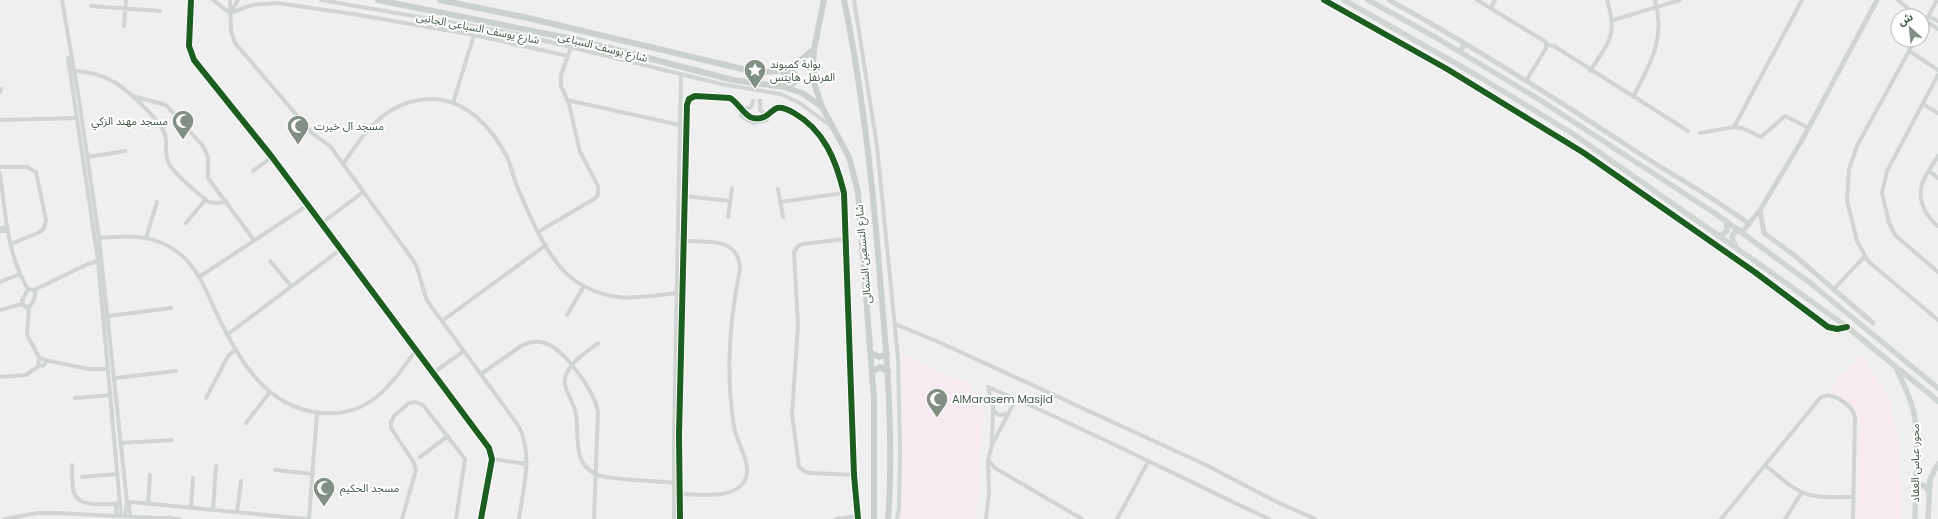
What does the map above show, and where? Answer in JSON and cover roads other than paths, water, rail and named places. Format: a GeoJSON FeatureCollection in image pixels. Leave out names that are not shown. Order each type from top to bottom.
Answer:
{"type":"FeatureCollection","features":[{"type":"Feature","properties":{"kind":"main road","name":"شارع يوسف السباعى"},"geometry":{"type":"LineString","coordinates":[[378,0],[400,2],[578,40],[733,80],[780,86],[802,94],[822,107]]}},
{"type":"Feature","properties":{"kind":"main road","name":"شارع يوسف السباعى"},"geometry":{"type":"LineString","coordinates":[[440,0],[528,18],[740,69],[767,72],[781,71],[797,64],[814,49]]}},
{"type":"Feature","properties":{"kind":"main road","name":"شارع التسعين الشمالى"},"geometry":{"type":"LineString","coordinates":[[824,0],[814,49],[814,79],[822,107],[849,157],[857,184],[872,372],[874,519]]}},
{"type":"Feature","properties":{"kind":"main road","name":"شارع التسعين الشمالى"},"geometry":{"type":"LineString","coordinates":[[844,0],[857,72],[872,177],[887,353],[889,467],[888,519]]}},
{"type":"Feature","properties":{"kind":"main road"},"geometry":{"type":"LineString","coordinates":[[1344,0],[1478,76],[1572,134],[1847,327],[1938,401]]}},
{"type":"Feature","properties":{"kind":"main road"},"geometry":{"type":"LineString","coordinates":[[1368,0],[1460,52],[1540,100],[1726,220],[1809,282],[1938,388]]}},
{"type":"Feature","properties":{"kind":"main road"},"geometry":{"type":"LineString","coordinates":[[1460,52],[1464,44]]}},
{"type":"Feature","properties":{"kind":"main road"},"geometry":{"type":"LineString","coordinates":[[697,79],[700,71]]}},
{"type":"Feature","properties":{"kind":"main road"},"geometry":{"type":"LineString","coordinates":[[780,86],[794,83],[797,79],[794,73],[784,73],[781,71]]}},
{"type":"Feature","properties":{"kind":"main road"},"geometry":{"type":"LineString","coordinates":[[1718,236],[1727,231],[1726,220]]}},
{"type":"Feature","properties":{"kind":"main road"},"geometry":{"type":"LineString","coordinates":[[1737,249],[1732,237],[1734,233],[1740,231]]}},
{"type":"Feature","properties":{"kind":"main road"},"geometry":{"type":"LineString","coordinates":[[871,353],[880,357],[887,353]]}},
{"type":"Feature","properties":{"kind":"main road","name":"محور عباس العقاد"},"geometry":{"type":"LineString","coordinates":[[1894,364],[1910,400],[1914,415],[1916,431],[1915,519]]}},
{"type":"Feature","properties":{"kind":"main road"},"geometry":{"type":"LineString","coordinates":[[872,372],[880,367],[888,372]]}},
{"type":"Feature","properties":{"kind":"main road","name":"محور عباس العقاد"},"geometry":{"type":"LineString","coordinates":[[1928,519],[1928,492],[1930,479],[1938,464]]}},
{"type":"Feature","properties":{"kind":"main road"},"geometry":{"type":"LineString","coordinates":[[1915,492],[1918,487],[1922,485],[1925,486],[1928,492]]}},
{"type":"Feature","properties":{"kind":"street"},"geometry":{"type":"LineString","coordinates":[[62,0],[75,71],[99,238],[115,378],[127,505],[125,515]]}},
{"type":"Feature","properties":{"kind":"street"},"geometry":{"type":"LineString","coordinates":[[124,26],[126,0]]}},
{"type":"Feature","properties":{"kind":"street"},"geometry":{"type":"LineString","coordinates":[[191,0],[189,45],[194,60],[272,157],[489,448],[492,459],[481,519]]}},
{"type":"Feature","properties":{"kind":"street"},"geometry":{"type":"LineString","coordinates":[[213,0],[230,13]]}},
{"type":"Feature","properties":{"kind":"street"},"geometry":{"type":"LineString","coordinates":[[230,0],[231,34],[235,43],[310,131],[328,144],[343,164],[417,266],[424,293],[442,322],[522,430],[527,449],[519,519]]}},
{"type":"Feature","properties":{"kind":"street"},"geometry":{"type":"LineString","coordinates":[[230,13],[238,0]]}},
{"type":"Feature","properties":{"kind":"street","name":"شارع يوسف السباعى الجانبى"},"geometry":{"type":"LineString","coordinates":[[322,0],[514,33],[697,79],[755,91],[780,94],[794,100],[835,129]]}},
{"type":"Feature","properties":{"kind":"street"},"geometry":{"type":"LineString","coordinates":[[854,0],[877,146],[899,363],[900,449],[899,507],[897,519]]}},
{"type":"Feature","properties":{"kind":"street"},"geometry":{"type":"LineString","coordinates":[[1324,0],[1447,69],[1584,153],[1756,273],[1828,327],[1837,329],[1847,327]]}},
{"type":"Feature","properties":{"kind":"street"},"geometry":{"type":"LineString","coordinates":[[1477,0],[1544,40],[1547,45]]}},
{"type":"Feature","properties":{"kind":"street"},"geometry":{"type":"LineString","coordinates":[[1491,8],[1495,0]]}},
{"type":"Feature","properties":{"kind":"street"},"geometry":{"type":"LineString","coordinates":[[1590,71],[1610,39],[1613,20],[1607,0]]}},
{"type":"Feature","properties":{"kind":"street"},"geometry":{"type":"LineString","coordinates":[[1633,97],[1652,62],[1656,49],[1659,28],[1655,0]]}},
{"type":"Feature","properties":{"kind":"street"},"geometry":{"type":"LineString","coordinates":[[1613,20],[1680,0]]}},
{"type":"Feature","properties":{"kind":"street"},"geometry":{"type":"LineString","coordinates":[[1734,127],[1801,2],[1795,0]]}},
{"type":"Feature","properties":{"kind":"street"},"geometry":{"type":"LineString","coordinates":[[1740,231],[1749,224],[1760,210],[1809,128],[1877,0]]}},
{"type":"Feature","properties":{"kind":"street"},"geometry":{"type":"LineString","coordinates":[[1898,0],[1907,8]]}},
{"type":"Feature","properties":{"kind":"street"},"geometry":{"type":"LineString","coordinates":[[1930,13],[1937,0]]}},
{"type":"Feature","properties":{"kind":"street"},"geometry":{"type":"LineString","coordinates":[[1391,1],[1526,81],[1712,197],[1749,224]]}},
{"type":"Feature","properties":{"kind":"street"},"geometry":{"type":"LineString","coordinates":[[230,13],[252,5],[273,2],[474,35],[568,56]]}},
{"type":"Feature","properties":{"kind":"street"},"geometry":{"type":"LineString","coordinates":[[91,6],[160,11]]}},
{"type":"Feature","properties":{"kind":"street"},"geometry":{"type":"LineString","coordinates":[[1930,22],[1938,29]]}},
{"type":"Feature","properties":{"kind":"street"},"geometry":{"type":"LineString","coordinates":[[453,103],[474,35]]}},
{"type":"Feature","properties":{"kind":"street"},"geometry":{"type":"LineString","coordinates":[[1547,45],[1554,46],[1590,71],[1688,131]]}},
{"type":"Feature","properties":{"kind":"street"},"geometry":{"type":"LineString","coordinates":[[1526,81],[1547,45]]}},
{"type":"Feature","properties":{"kind":"street"},"geometry":{"type":"LineString","coordinates":[[538,232],[594,199],[599,192],[598,186],[578,146],[567,100],[560,82],[571,47]]}},
{"type":"Feature","properties":{"kind":"street"},"geometry":{"type":"LineString","coordinates":[[1911,48],[1860,139],[1850,169],[1847,184],[1848,207],[1857,241],[1864,256],[1876,269],[1938,320]]}},
{"type":"Feature","properties":{"kind":"street"},"geometry":{"type":"LineString","coordinates":[[1909,51],[1938,70]]}},
{"type":"Feature","properties":{"kind":"street"},"geometry":{"type":"LineString","coordinates":[[68,58],[98,261],[111,395],[119,503],[125,515]]}},
{"type":"Feature","properties":{"kind":"street"},"geometry":{"type":"LineString","coordinates":[[75,71],[94,73],[109,78],[135,97],[162,127],[166,140],[166,158],[168,163],[206,200],[213,203],[226,202]]}},
{"type":"Feature","properties":{"kind":"street"},"geometry":{"type":"LineString","coordinates":[[674,519],[676,293],[681,74]]}},
{"type":"Feature","properties":{"kind":"street"},"geometry":{"type":"LineString","coordinates":[[1938,75],[1887,171],[1883,184],[1883,197],[1889,223],[1896,235],[1938,272]]}},
{"type":"Feature","properties":{"kind":"street"},"geometry":{"type":"LineString","coordinates":[[741,110],[751,107],[755,91]]}},
{"type":"Feature","properties":{"kind":"street"},"geometry":{"type":"LineString","coordinates":[[762,92],[760,110],[767,116]]}},
{"type":"Feature","properties":{"kind":"street"},"geometry":{"type":"LineString","coordinates":[[680,519],[681,494],[679,435],[682,241],[687,105],[689,98],[695,96],[727,97],[733,100],[741,110],[751,118],[767,116],[777,108],[784,108],[799,116],[815,129],[829,148],[834,159],[844,193],[854,475],[857,517],[836,519]]}},
{"type":"Feature","properties":{"kind":"street"},"geometry":{"type":"LineString","coordinates":[[135,97],[161,103],[176,115],[205,149],[208,157],[208,178],[254,240]]}},
{"type":"Feature","properties":{"kind":"street"},"geometry":{"type":"LineString","coordinates":[[343,164],[366,131],[389,111],[406,103],[425,99],[435,99],[464,107],[479,119],[498,142],[538,232],[566,273],[584,286],[604,295],[621,298],[640,298],[676,293]]}},
{"type":"Feature","properties":{"kind":"street"},"geometry":{"type":"LineString","coordinates":[[567,100],[680,125]]}},
{"type":"Feature","properties":{"kind":"street"},"geometry":{"type":"LineString","coordinates":[[1923,104],[1938,113]]}},
{"type":"Feature","properties":{"kind":"street"},"geometry":{"type":"LineString","coordinates":[[1700,133],[1734,127],[1742,128],[1761,137],[1785,116],[1809,128]]}},
{"type":"Feature","properties":{"kind":"street"},"geometry":{"type":"LineString","coordinates":[[0,120],[78,118]]}},
{"type":"Feature","properties":{"kind":"street"},"geometry":{"type":"LineString","coordinates":[[88,157],[125,151]]}},
{"type":"Feature","properties":{"kind":"street"},"geometry":{"type":"LineString","coordinates":[[1938,156],[1922,184],[1922,195],[1926,215],[1938,226]]}},
{"type":"Feature","properties":{"kind":"street"},"geometry":{"type":"LineString","coordinates":[[253,171],[272,157]]}},
{"type":"Feature","properties":{"kind":"street"},"geometry":{"type":"LineString","coordinates":[[0,167],[27,167],[36,172],[46,220],[44,228],[40,232],[11,244]]}},
{"type":"Feature","properties":{"kind":"street"},"geometry":{"type":"LineString","coordinates":[[1929,171],[1938,178]]}},
{"type":"Feature","properties":{"kind":"street"},"geometry":{"type":"LineString","coordinates":[[0,173],[11,244],[20,274],[28,289],[22,304]]}},
{"type":"Feature","properties":{"kind":"street"},"geometry":{"type":"LineString","coordinates":[[728,217],[732,188]]}},
{"type":"Feature","properties":{"kind":"street"},"geometry":{"type":"LineString","coordinates":[[778,189],[783,217]]}},
{"type":"Feature","properties":{"kind":"street"},"geometry":{"type":"LineString","coordinates":[[322,223],[363,192]]}},
{"type":"Feature","properties":{"kind":"street"},"geometry":{"type":"LineString","coordinates":[[780,202],[844,193]]}},
{"type":"Feature","properties":{"kind":"street"},"geometry":{"type":"LineString","coordinates":[[684,196],[730,201]]}},
{"type":"Feature","properties":{"kind":"street"},"geometry":{"type":"LineString","coordinates":[[186,223],[206,200]]}},
{"type":"Feature","properties":{"kind":"street"},"geometry":{"type":"LineString","coordinates":[[146,238],[157,202]]}},
{"type":"Feature","properties":{"kind":"street"},"geometry":{"type":"LineString","coordinates":[[199,277],[308,205]]}},
{"type":"Feature","properties":{"kind":"street"},"geometry":{"type":"LineString","coordinates":[[1760,210],[1764,233],[1795,256],[1873,323]]}},
{"type":"Feature","properties":{"kind":"street"},"geometry":{"type":"LineString","coordinates":[[0,228],[8,229]]}},
{"type":"Feature","properties":{"kind":"street"},"geometry":{"type":"LineString","coordinates":[[0,232],[8,229]]}},
{"type":"Feature","properties":{"kind":"street"},"geometry":{"type":"LineString","coordinates":[[99,238],[123,236],[146,238],[158,241],[178,253],[187,261],[199,277],[235,350],[252,374],[270,392],[292,406],[317,413],[328,414],[351,410],[373,400],[390,386],[416,350]]}},
{"type":"Feature","properties":{"kind":"street"},"geometry":{"type":"LineString","coordinates":[[845,239],[802,244],[797,247],[794,252],[798,325],[792,414],[800,467],[806,472],[812,474],[854,475]]}},
{"type":"Feature","properties":{"kind":"street"},"geometry":{"type":"LineString","coordinates":[[681,494],[725,494],[740,487],[744,482],[748,469],[734,428],[730,384],[731,328],[740,260],[729,246],[720,243],[682,241]]}},
{"type":"Feature","properties":{"kind":"street"},"geometry":{"type":"LineString","coordinates":[[442,322],[546,245]]}},
{"type":"Feature","properties":{"kind":"street"},"geometry":{"type":"LineString","coordinates":[[227,335],[341,249]]}},
{"type":"Feature","properties":{"kind":"street"},"geometry":{"type":"LineString","coordinates":[[1833,290],[1864,256]]}},
{"type":"Feature","properties":{"kind":"street"},"geometry":{"type":"LineString","coordinates":[[28,289],[34,290],[88,264],[98,261]]}},
{"type":"Feature","properties":{"kind":"street"},"geometry":{"type":"LineString","coordinates":[[270,261],[291,286]]}},
{"type":"Feature","properties":{"kind":"street"},"geometry":{"type":"LineString","coordinates":[[0,282],[20,274]]}},
{"type":"Feature","properties":{"kind":"street"},"geometry":{"type":"LineString","coordinates":[[567,315],[584,286]]}},
{"type":"Feature","properties":{"kind":"street"},"geometry":{"type":"LineString","coordinates":[[34,290],[35,295],[29,307],[27,335],[40,359],[38,362],[54,362],[92,370],[108,369]]}},
{"type":"Feature","properties":{"kind":"street"},"geometry":{"type":"LineString","coordinates":[[0,310],[22,304],[24,307],[29,307]]}},
{"type":"Feature","properties":{"kind":"street"},"geometry":{"type":"LineString","coordinates":[[108,316],[171,308]]}},
{"type":"Feature","properties":{"kind":"street"},"geometry":{"type":"LineString","coordinates":[[895,324],[941,343],[1206,465],[1277,502],[1315,519]]}},
{"type":"Feature","properties":{"kind":"street"},"geometry":{"type":"LineString","coordinates":[[481,374],[521,346],[534,342],[542,342],[555,348],[572,366],[589,389],[598,406],[597,475],[594,519]]}},
{"type":"Feature","properties":{"kind":"street"},"geometry":{"type":"LineString","coordinates":[[598,343],[572,366],[567,374],[565,385],[576,415],[578,445],[586,466],[597,475],[674,483]]}},
{"type":"Feature","properties":{"kind":"street"},"geometry":{"type":"LineString","coordinates":[[206,398],[228,356],[235,350]]}},
{"type":"Feature","properties":{"kind":"street"},"geometry":{"type":"LineString","coordinates":[[433,373],[464,351]]}},
{"type":"Feature","properties":{"kind":"street"},"geometry":{"type":"LineString","coordinates":[[0,377],[24,376],[43,363]]}},
{"type":"Feature","properties":{"kind":"street"},"geometry":{"type":"LineString","coordinates":[[115,378],[176,371]]}},
{"type":"Feature","properties":{"kind":"street"},"geometry":{"type":"LineString","coordinates":[[992,445],[993,410],[988,387],[1070,423],[1148,462],[1269,519]]}},
{"type":"Feature","properties":{"kind":"street"},"geometry":{"type":"LineString","coordinates":[[246,424],[270,392]]}},
{"type":"Feature","properties":{"kind":"street"},"geometry":{"type":"LineString","coordinates":[[75,398],[111,395]]}},
{"type":"Feature","properties":{"kind":"street"},"geometry":{"type":"LineString","coordinates":[[1721,519],[1820,398],[1827,395],[1832,396],[1851,408],[1855,417],[1852,519]]}},
{"type":"Feature","properties":{"kind":"street"},"geometry":{"type":"LineString","coordinates":[[986,519],[989,494],[988,460],[992,445],[1016,399]]}},
{"type":"Feature","properties":{"kind":"street"},"geometry":{"type":"LineString","coordinates":[[402,519],[416,477],[416,470],[413,461],[391,428],[391,420],[407,404],[418,403],[425,407],[463,455],[466,461],[456,519]]}},
{"type":"Feature","properties":{"kind":"street"},"geometry":{"type":"LineString","coordinates":[[993,410],[999,415],[1008,414]]}},
{"type":"Feature","properties":{"kind":"street"},"geometry":{"type":"LineString","coordinates":[[125,515],[130,503],[308,519],[317,413]]}},
{"type":"Feature","properties":{"kind":"street"},"geometry":{"type":"LineString","coordinates":[[420,456],[448,436]]}},
{"type":"Feature","properties":{"kind":"street"},"geometry":{"type":"LineString","coordinates":[[120,443],[172,440]]}},
{"type":"Feature","properties":{"kind":"street"},"geometry":{"type":"LineString","coordinates":[[492,459],[526,464]]}},
{"type":"Feature","properties":{"kind":"street"},"geometry":{"type":"LineString","coordinates":[[988,460],[995,468],[1082,519]]}},
{"type":"Feature","properties":{"kind":"street"},"geometry":{"type":"LineString","coordinates":[[1117,519],[1148,462]]}},
{"type":"Feature","properties":{"kind":"street"},"geometry":{"type":"LineString","coordinates":[[72,465],[73,493],[79,501],[85,504],[119,503]]}},
{"type":"Feature","properties":{"kind":"street"},"geometry":{"type":"LineString","coordinates":[[1765,465],[1791,486],[1802,492],[1815,496],[1853,497]]}},
{"type":"Feature","properties":{"kind":"street"},"geometry":{"type":"LineString","coordinates":[[213,510],[216,466]]}},
{"type":"Feature","properties":{"kind":"street"},"geometry":{"type":"LineString","coordinates":[[275,470],[313,474]]}},
{"type":"Feature","properties":{"kind":"street"},"geometry":{"type":"LineString","coordinates":[[82,477],[117,474]]}},
{"type":"Feature","properties":{"kind":"street"},"geometry":{"type":"LineString","coordinates":[[148,504],[150,475]]}},
{"type":"Feature","properties":{"kind":"street"},"geometry":{"type":"LineString","coordinates":[[191,508],[193,478]]}},
{"type":"Feature","properties":{"kind":"street"},"geometry":{"type":"LineString","coordinates":[[237,512],[241,481]]}},
{"type":"Feature","properties":{"kind":"street"},"geometry":{"type":"LineString","coordinates":[[1785,519],[1802,492]]}},
{"type":"Feature","properties":{"kind":"street"},"geometry":{"type":"LineString","coordinates":[[116,515],[116,507],[119,503]]}},
{"type":"Feature","properties":{"kind":"street"},"geometry":{"type":"LineString","coordinates":[[5,519],[38,514],[125,515],[179,519]]}},
{"type":"Feature","properties":{"kind":"place","name":"بوابة كمبوند القرنفل هايتس"},"geometry":{"type":"Point","coordinates":[755,90]}},
{"type":"Feature","properties":{"kind":"place","name":"مسجد مهند الزكي"},"geometry":{"type":"Point","coordinates":[183,140]}},
{"type":"Feature","properties":{"kind":"place","name":"مسجد آل خيرت"},"geometry":{"type":"Point","coordinates":[298,146]}},
{"type":"Feature","properties":{"kind":"place","name":"AlMarasem Masjid"},"geometry":{"type":"Point","coordinates":[937,418]}},
{"type":"Feature","properties":{"kind":"place","name":"مسجد الحكيم"},"geometry":{"type":"Point","coordinates":[324,508]}}]}
